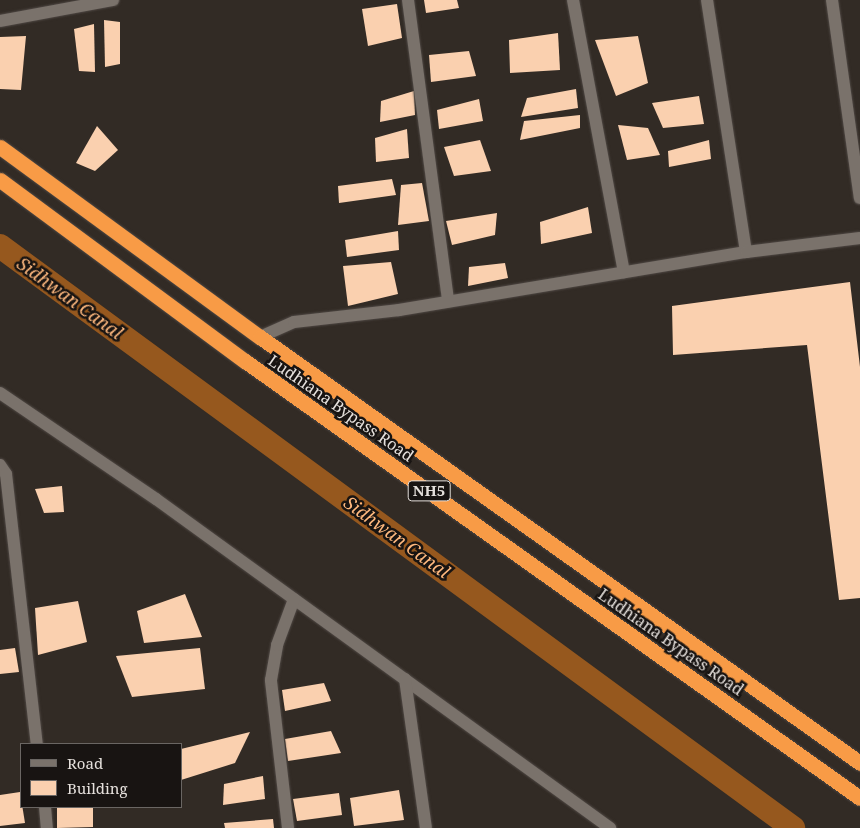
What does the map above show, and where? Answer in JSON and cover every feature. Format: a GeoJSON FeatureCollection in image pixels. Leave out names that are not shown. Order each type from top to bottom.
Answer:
{"type":"FeatureCollection","features":[{"type":"Feature","properties":{"kind":"highway","name":"Ludhiana Bypass Road"},"geometry":{"type":"LineString","coordinates":[[0,147],[260,337],[860,763]]}},
{"type":"Feature","properties":{"kind":"highway","name":"Ludhiana Bypass Road"},"geometry":{"type":"LineString","coordinates":[[0,180],[245,361],[860,798]]}},
{"type":"Feature","properties":{"kind":"street"},"geometry":{"type":"LineString","coordinates":[[0,21],[62,5],[113,0]]}},
{"type":"Feature","properties":{"kind":"street"},"geometry":{"type":"LineString","coordinates":[[408,0],[448,301]]}},
{"type":"Feature","properties":{"kind":"street"},"geometry":{"type":"LineString","coordinates":[[573,0],[624,272]]}},
{"type":"Feature","properties":{"kind":"street"},"geometry":{"type":"LineString","coordinates":[[707,0],[746,252]]}},
{"type":"Feature","properties":{"kind":"street"},"geometry":{"type":"LineString","coordinates":[[832,0],[860,198]]}},
{"type":"Feature","properties":{"kind":"street"},"geometry":{"type":"LineString","coordinates":[[260,337],[294,322],[448,301],[746,252],[860,238]]}},
{"type":"Feature","properties":{"kind":"street"},"geometry":{"type":"LineString","coordinates":[[0,393],[294,599],[610,828]]}},
{"type":"Feature","properties":{"kind":"street"},"geometry":{"type":"LineString","coordinates":[[0,464],[6,474],[37,743]]}},
{"type":"Feature","properties":{"kind":"street"},"geometry":{"type":"LineString","coordinates":[[288,828],[271,680],[278,645],[294,599]]}},
{"type":"Feature","properties":{"kind":"street"},"geometry":{"type":"LineString","coordinates":[[405,679],[426,828]]}},
{"type":"Feature","properties":{"kind":"street"},"geometry":{"type":"LineString","coordinates":[[45,808],[47,828]]}},
{"type":"Feature","properties":{"kind":"building"},"geometry":{"type":"Polygon","coordinates":[[[424,0],[457,0],[459,8],[426,13],[424,0]]]}},
{"type":"Feature","properties":{"kind":"building"},"geometry":{"type":"Polygon","coordinates":[[[397,4],[402,38],[368,46],[362,9],[397,4]]]}},
{"type":"Feature","properties":{"kind":"building"},"geometry":{"type":"Polygon","coordinates":[[[104,20],[120,22],[120,64],[105,67],[104,20]]]}},
{"type":"Feature","properties":{"kind":"building"},"geometry":{"type":"Polygon","coordinates":[[[94,24],[95,72],[79,71],[74,29],[94,24]]]}},
{"type":"Feature","properties":{"kind":"building"},"geometry":{"type":"Polygon","coordinates":[[[558,33],[560,70],[510,73],[509,40],[558,33]]]}},
{"type":"Feature","properties":{"kind":"building"},"geometry":{"type":"Polygon","coordinates":[[[26,36],[21,90],[0,89],[0,37],[26,36]]]}},
{"type":"Feature","properties":{"kind":"building"},"geometry":{"type":"Polygon","coordinates":[[[638,36],[648,83],[616,96],[595,40],[638,36]]]}},
{"type":"Feature","properties":{"kind":"building"},"geometry":{"type":"Polygon","coordinates":[[[469,51],[476,76],[431,82],[429,55],[469,51]]]}},
{"type":"Feature","properties":{"kind":"building"},"geometry":{"type":"Polygon","coordinates":[[[576,89],[578,108],[521,117],[527,98],[576,89]]]}},
{"type":"Feature","properties":{"kind":"building"},"geometry":{"type":"Polygon","coordinates":[[[414,91],[415,115],[380,122],[381,101],[414,91]]]}},
{"type":"Feature","properties":{"kind":"building"},"geometry":{"type":"Polygon","coordinates":[[[699,96],[704,124],[663,128],[652,103],[699,96]]]}},
{"type":"Feature","properties":{"kind":"building"},"geometry":{"type":"Polygon","coordinates":[[[479,99],[483,121],[439,129],[437,110],[479,99]]]}},
{"type":"Feature","properties":{"kind":"building"},"geometry":{"type":"Polygon","coordinates":[[[580,115],[580,128],[520,140],[524,121],[580,115]]]}},
{"type":"Feature","properties":{"kind":"building"},"geometry":{"type":"Polygon","coordinates":[[[618,125],[648,128],[660,155],[627,160],[618,125]]]}},
{"type":"Feature","properties":{"kind":"building"},"geometry":{"type":"Polygon","coordinates":[[[97,126],[118,150],[95,171],[76,163],[97,126]]]}},
{"type":"Feature","properties":{"kind":"building"},"geometry":{"type":"Polygon","coordinates":[[[407,129],[409,158],[376,162],[375,138],[407,129]]]}},
{"type":"Feature","properties":{"kind":"building"},"geometry":{"type":"Polygon","coordinates":[[[480,140],[491,171],[454,176],[444,147],[480,140]]]}},
{"type":"Feature","properties":{"kind":"building"},"geometry":{"type":"Polygon","coordinates":[[[709,140],[711,159],[669,167],[668,151],[709,140]]]}},
{"type":"Feature","properties":{"kind":"building"},"geometry":{"type":"Polygon","coordinates":[[[392,179],[396,195],[339,203],[338,186],[392,179]]]}},
{"type":"Feature","properties":{"kind":"building"},"geometry":{"type":"Polygon","coordinates":[[[422,183],[429,221],[398,225],[401,185],[422,183]]]}},
{"type":"Feature","properties":{"kind":"building"},"geometry":{"type":"Polygon","coordinates":[[[588,207],[592,233],[541,244],[540,222],[588,207]]]}},
{"type":"Feature","properties":{"kind":"building"},"geometry":{"type":"Polygon","coordinates":[[[497,213],[495,235],[452,245],[446,221],[497,213]]]}},
{"type":"Feature","properties":{"kind":"building"},"geometry":{"type":"Polygon","coordinates":[[[398,231],[399,250],[347,257],[345,240],[398,231]]]}},
{"type":"Feature","properties":{"kind":"building"},"geometry":{"type":"Polygon","coordinates":[[[391,262],[398,294],[348,306],[343,266],[391,262]]]}},
{"type":"Feature","properties":{"kind":"building"},"geometry":{"type":"Polygon","coordinates":[[[505,263],[508,278],[468,286],[469,267],[505,263]]]}},
{"type":"Feature","properties":{"kind":"building"},"geometry":{"type":"Polygon","coordinates":[[[850,282],[860,367],[860,598],[839,600],[807,345],[673,355],[672,306],[850,282]]]}},
{"type":"Feature","properties":{"kind":"building"},"geometry":{"type":"Polygon","coordinates":[[[62,486],[64,512],[44,513],[35,489],[62,486]]]}},
{"type":"Feature","properties":{"kind":"building"},"geometry":{"type":"Polygon","coordinates":[[[185,594],[202,637],[144,643],[137,611],[185,594]]]}},
{"type":"Feature","properties":{"kind":"building"},"geometry":{"type":"Polygon","coordinates":[[[78,601],[87,642],[38,655],[35,608],[78,601]]]}},
{"type":"Feature","properties":{"kind":"building"},"geometry":{"type":"Polygon","coordinates":[[[15,648],[19,672],[0,674],[0,650],[15,648]]]}},
{"type":"Feature","properties":{"kind":"building"},"geometry":{"type":"Polygon","coordinates":[[[200,648],[205,689],[132,697],[116,656],[200,648]]]}},
{"type":"Feature","properties":{"kind":"building"},"geometry":{"type":"Polygon","coordinates":[[[324,683],[331,701],[285,711],[282,690],[324,683]]]}},
{"type":"Feature","properties":{"kind":"building"},"geometry":{"type":"Polygon","coordinates":[[[331,731],[341,753],[288,761],[285,739],[331,731]]]}},
{"type":"Feature","properties":{"kind":"building"},"geometry":{"type":"Polygon","coordinates":[[[250,732],[235,763],[182,780],[182,749],[250,732]]]}},
{"type":"Feature","properties":{"kind":"building"},"geometry":{"type":"Polygon","coordinates":[[[263,776],[265,799],[223,805],[224,784],[263,776]]]}},
{"type":"Feature","properties":{"kind":"building"},"geometry":{"type":"Polygon","coordinates":[[[399,790],[404,820],[354,826],[350,798],[399,790]]]}},
{"type":"Feature","properties":{"kind":"building"},"geometry":{"type":"Polygon","coordinates":[[[20,792],[20,808],[23,808],[25,823],[0,826],[0,795],[20,792]]]}},
{"type":"Feature","properties":{"kind":"building"},"geometry":{"type":"Polygon","coordinates":[[[339,793],[342,815],[297,821],[293,799],[339,793]]]}},
{"type":"Feature","properties":{"kind":"building"},"geometry":{"type":"Polygon","coordinates":[[[57,808],[93,808],[93,827],[57,828],[57,808]]]}},
{"type":"Feature","properties":{"kind":"building"},"geometry":{"type":"Polygon","coordinates":[[[273,819],[274,828],[225,828],[224,823],[273,819]]]}},
{"type":"Feature","properties":{"kind":"waterway","name":"Sidhwan Canal"},"geometry":{"type":"LineString","coordinates":[[0,246],[793,828]]}}]}
